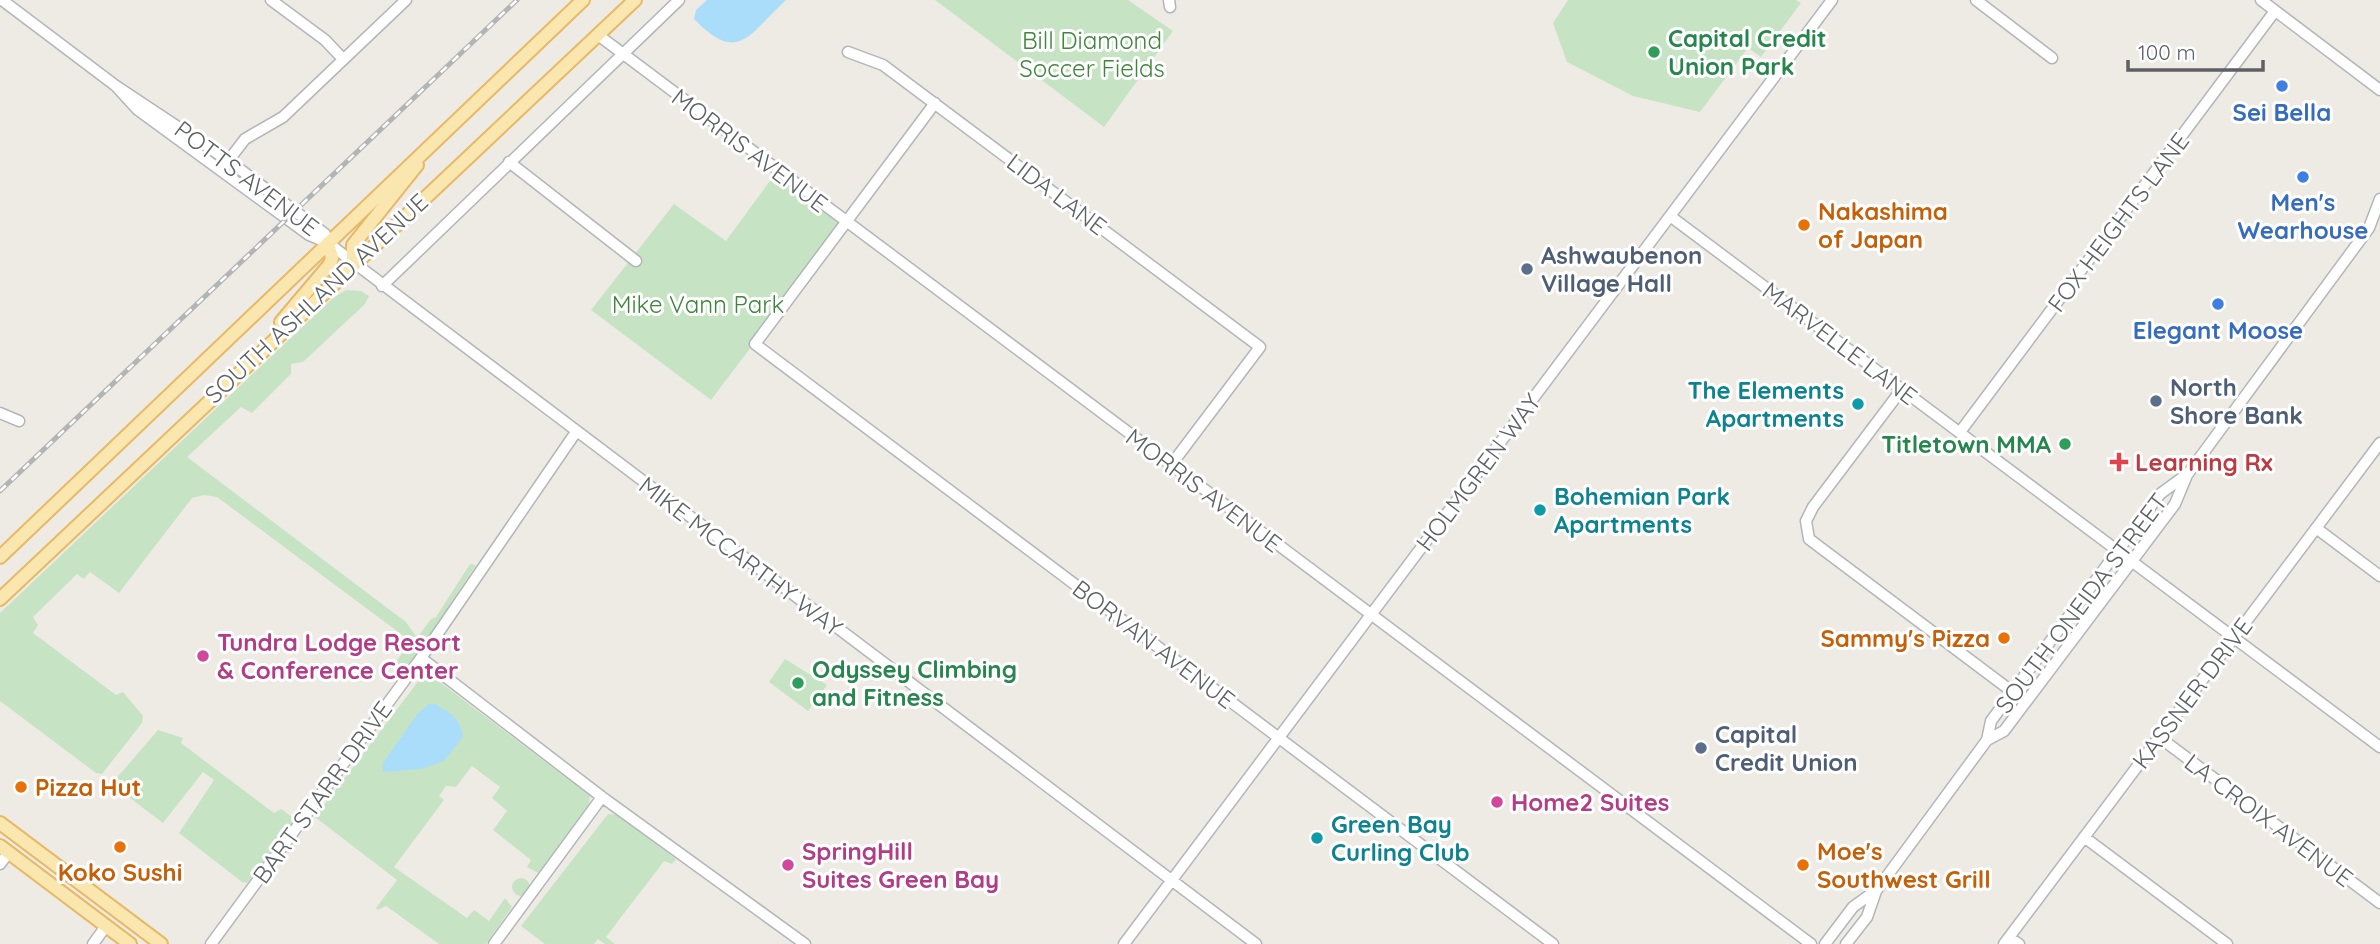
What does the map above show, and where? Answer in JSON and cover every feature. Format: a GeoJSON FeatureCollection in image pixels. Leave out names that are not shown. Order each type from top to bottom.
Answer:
{"type":"FeatureCollection","features":[{"type":"Feature","properties":{"kind":"main road","name":"SOUTH ASHLAND AVENUE"},"geometry":{"type":"LineString","coordinates":[[0,557],[583,0]]}},
{"type":"Feature","properties":{"kind":"main road","name":"SOUTH ASHLAND AVENUE"},"geometry":{"type":"LineString","coordinates":[[0,599],[248,362],[635,0]]}},
{"type":"Feature","properties":{"kind":"main road"},"geometry":{"type":"LineString","coordinates":[[353,264],[353,246],[443,132]]}},
{"type":"Feature","properties":{"kind":"main road"},"geometry":{"type":"LineString","coordinates":[[248,362],[330,264],[332,252],[328,243]]}},
{"type":"Feature","properties":{"kind":"main road"},"geometry":{"type":"LineString","coordinates":[[0,823],[162,944]]}},
{"type":"Feature","properties":{"kind":"main road"},"geometry":{"type":"LineString","coordinates":[[4,849],[130,944]]}},
{"type":"Feature","properties":{"kind":"street","name":"POTTS AVENUE"},"geometry":{"type":"LineString","coordinates":[[2,0],[116,86],[229,160],[324,234],[328,243]]}},
{"type":"Feature","properties":{"kind":"street"},"geometry":{"type":"LineString","coordinates":[[271,0],[325,40],[344,59]]}},
{"type":"Feature","properties":{"kind":"street"},"geometry":{"type":"LineString","coordinates":[[220,171],[245,139],[283,117],[406,0]]}},
{"type":"Feature","properties":{"kind":"street"},"geometry":{"type":"LineString","coordinates":[[382,286],[679,0]]}},
{"type":"Feature","properties":{"kind":"street","name":"HOLMGREN WAY"},"geometry":{"type":"LineString","coordinates":[[1124,944],[1832,0]]}},
{"type":"Feature","properties":{"kind":"street"},"geometry":{"type":"LineString","coordinates":[[1976,0],[2052,58]]}},
{"type":"Feature","properties":{"kind":"street"},"geometry":{"type":"LineString","coordinates":[[2261,0],[2380,90]]}},
{"type":"Feature","properties":{"kind":"street","name":"FOX HEIGHTS LANE"},"geometry":{"type":"LineString","coordinates":[[1960,432],[2275,11]]}},
{"type":"Feature","properties":{"kind":"street","name":"MORRIS AVENUE"},"geometry":{"type":"LineString","coordinates":[[598,35],[1811,944]]}},
{"type":"Feature","properties":{"kind":"street","name":"LIDA LANE"},"geometry":{"type":"LineString","coordinates":[[848,52],[883,65],[1260,346],[1171,465]]}},
{"type":"Feature","properties":{"kind":"street","name":"POTTS AVENUE"},"geometry":{"type":"LineString","coordinates":[[116,86],[138,110],[220,171],[316,239],[328,243]]}},
{"type":"Feature","properties":{"kind":"street"},"geometry":{"type":"LineString","coordinates":[[846,222],[935,103]]}},
{"type":"Feature","properties":{"kind":"street"},"geometry":{"type":"LineString","coordinates":[[509,162],[636,261]]}},
{"type":"Feature","properties":{"kind":"street","name":"SOUTH ONEIDA STREET"},"geometry":{"type":"LineString","coordinates":[[1987,740],[2004,731],[2175,504],[2187,475],[2369,228],[2380,199]]}},
{"type":"Feature","properties":{"kind":"street","name":"MARVELLE LANE"},"geometry":{"type":"LineString","coordinates":[[1670,216],[2380,747]]}},
{"type":"Feature","properties":{"kind":"street","name":"BORVAN AVENUE"},"geometry":{"type":"LineString","coordinates":[[846,222],[755,344],[1553,944]]}},
{"type":"Feature","properties":{"kind":"street","name":"SOUTH ONEIDA STREET"},"geometry":{"type":"LineString","coordinates":[[2369,228],[2380,222]]}},
{"type":"Feature","properties":{"kind":"street","name":"MIKE MCCARTHY WAY"},"geometry":{"type":"LineString","coordinates":[[328,243],[1256,944]]}},
{"type":"Feature","properties":{"kind":"street"},"geometry":{"type":"LineString","coordinates":[[1902,389],[1813,507],[1806,521],[1809,539],[2026,702]]}},
{"type":"Feature","properties":{"kind":"street"},"geometry":{"type":"LineString","coordinates":[[0,413],[19,421]]}},
{"type":"Feature","properties":{"kind":"street","name":"BART STARR DRIVE"},"geometry":{"type":"LineString","coordinates":[[211,944],[421,658],[576,432]]}},
{"type":"Feature","properties":{"kind":"street","name":"KASSNER DRIVE"},"geometry":{"type":"LineString","coordinates":[[2007,940],[2380,443]]}},
{"type":"Feature","properties":{"kind":"street","name":"SOUTH ONEIDA STREET"},"geometry":{"type":"LineString","coordinates":[[1846,944],[1867,917],[1876,891],[1987,740],[1991,721],[2012,692],[2160,494],[2187,475]]}},
{"type":"Feature","properties":{"kind":"street"},"geometry":{"type":"LineString","coordinates":[[2316,528],[2380,576]]}},
{"type":"Feature","properties":{"kind":"street"},"geometry":{"type":"LineString","coordinates":[[421,658],[602,797],[805,944]]}},
{"type":"Feature","properties":{"kind":"street","name":"LA CROIX AVENUE"},"geometry":{"type":"LineString","coordinates":[[2159,737],[2380,903]]}},
{"type":"Feature","properties":{"kind":"street"},"geometry":{"type":"LineString","coordinates":[[494,944],[602,797]]}},
{"type":"Feature","properties":{"kind":"street"},"geometry":{"type":"LineString","coordinates":[[2084,837],[2227,944]]}},
{"type":"Feature","properties":{"kind":"street"},"geometry":{"type":"LineString","coordinates":[[0,864],[4,849]]}},
{"type":"Feature","properties":{"kind":"street","name":"SOUTH ONEIDA STREET"},"geometry":{"type":"LineString","coordinates":[[1825,944],[1853,907],[1876,891]]}},
{"type":"Feature","properties":{"kind":"street"},"geometry":{"type":"LineString","coordinates":[[93,944],[106,926]]}},
{"type":"Feature","properties":{"kind":"street"},"geometry":{"type":"LineString","coordinates":[[2007,940],[2019,944]]}},
{"type":"Feature","properties":{"kind":"green space","name":"Bill Diamond Soccer Fields"},"geometry":{"type":"Polygon","coordinates":[[[935,0],[1128,0],[1173,31],[1104,127],[935,0]]]}},
{"type":"Feature","properties":{"kind":"green space","name":"Capital Credit Union Park"},"geometry":{"type":"Polygon","coordinates":[[[1568,0],[1796,0],[1801,3],[1761,57],[1748,48],[1700,112],[1633,96],[1567,62],[1553,23],[1568,0]]]}},
{"type":"Feature","properties":{"kind":"green space","name":"Mike Vann Park"},"geometry":{"type":"Polygon","coordinates":[[[778,170],[846,222],[711,400],[591,310],[674,204],[726,241],[778,170]]]}},
{"type":"Feature","properties":{"kind":"green space"},"geometry":{"type":"Polygon","coordinates":[[[346,290],[361,291],[369,296],[365,304],[303,362],[291,364],[291,374],[252,413],[241,407],[187,457],[406,622],[415,635],[419,635],[431,619],[436,617],[470,564],[476,565],[406,671],[388,660],[396,662],[405,649],[402,645],[405,637],[217,497],[204,495],[192,498],[119,593],[90,572],[84,579],[77,574],[33,617],[38,625],[33,633],[116,695],[123,692],[143,716],[142,723],[102,774],[96,773],[0,701],[0,613],[333,298],[346,290]]]}},
{"type":"Feature","properties":{"kind":"green space","name":"Odyssey Climbing and Fitness"},"geometry":{"type":"Polygon","coordinates":[[[785,659],[827,685],[808,711],[769,682],[785,659]]]}},
{"type":"Feature","properties":{"kind":"green space"},"geometry":{"type":"Polygon","coordinates":[[[433,677],[590,796],[588,810],[538,873],[527,867],[531,860],[493,830],[507,811],[492,798],[500,787],[472,766],[456,787],[446,786],[439,796],[444,800],[394,867],[467,918],[474,910],[489,921],[505,898],[512,907],[486,944],[439,944],[386,906],[378,910],[376,908],[397,880],[315,817],[420,679],[433,677]]]}},
{"type":"Feature","properties":{"kind":"green space"},"geometry":{"type":"Polygon","coordinates":[[[158,730],[183,738],[181,743],[274,813],[281,809],[291,816],[293,822],[247,883],[242,882],[179,833],[214,780],[203,772],[163,823],[114,786],[114,781],[158,730]]]}},
{"type":"Feature","properties":{"kind":"green space"},"geometry":{"type":"Polygon","coordinates":[[[608,814],[617,815],[676,859],[672,864],[664,861],[606,937],[615,944],[605,944],[598,939],[594,944],[545,944],[521,926],[608,814]]]}},
{"type":"Feature","properties":{"kind":"green space"},"geometry":{"type":"Polygon","coordinates":[[[517,878],[525,878],[530,887],[528,894],[517,896],[512,891],[512,883],[517,878]]]}},
{"type":"Feature","properties":{"kind":"water"},"geometry":{"type":"Polygon","coordinates":[[[707,0],[786,0],[752,34],[733,42],[709,33],[694,19],[696,10],[707,0]]]}},
{"type":"Feature","properties":{"kind":"water"},"geometry":{"type":"Polygon","coordinates":[[[429,704],[435,704],[454,717],[460,725],[463,737],[444,761],[421,769],[383,772],[383,763],[418,713],[429,704]]]}},
{"type":"Feature","properties":{"kind":"railway"},"geometry":{"type":"LineString","coordinates":[[0,491],[517,0]]}},
{"type":"Feature","properties":{"kind":"place","name":"Capital Credit Union Park"},"geometry":{"type":"Point","coordinates":[1654,52]}},
{"type":"Feature","properties":{"kind":"place","name":"Sei Bella"},"geometry":{"type":"Point","coordinates":[2282,86]}},
{"type":"Feature","properties":{"kind":"place","name":"Men's Wearhouse"},"geometry":{"type":"Point","coordinates":[2303,177]}},
{"type":"Feature","properties":{"kind":"place","name":"Nakashima of Japan"},"geometry":{"type":"Point","coordinates":[1804,225]}},
{"type":"Feature","properties":{"kind":"place","name":"Ashwaubenon Village Hall"},"geometry":{"type":"Point","coordinates":[1527,269]}},
{"type":"Feature","properties":{"kind":"place","name":"Elegant Moose"},"geometry":{"type":"Point","coordinates":[2218,304]}},
{"type":"Feature","properties":{"kind":"place","name":"North Shore Bank"},"geometry":{"type":"Point","coordinates":[2156,401]}},
{"type":"Feature","properties":{"kind":"place","name":"The Elements Apartments"},"geometry":{"type":"Point","coordinates":[1858,404]}},
{"type":"Feature","properties":{"kind":"place","name":"Titletown MMA"},"geometry":{"type":"Point","coordinates":[2065,444]}},
{"type":"Feature","properties":{"kind":"place","name":"Learning Rx"},"geometry":{"type":"Point","coordinates":[2119,462]}},
{"type":"Feature","properties":{"kind":"place","name":"Bohemian Park Apartments"},"geometry":{"type":"Point","coordinates":[1540,510]}},
{"type":"Feature","properties":{"kind":"place","name":"Sammy's Pizza"},"geometry":{"type":"Point","coordinates":[2004,638]}},
{"type":"Feature","properties":{"kind":"place","name":"Tundra Lodge Resort & Conference Center"},"geometry":{"type":"Point","coordinates":[203,656]}},
{"type":"Feature","properties":{"kind":"place","name":"Odyssey Climbing and Fitness"},"geometry":{"type":"Point","coordinates":[798,683]}},
{"type":"Feature","properties":{"kind":"place","name":"Capital Credit Union"},"geometry":{"type":"Point","coordinates":[1701,748]}},
{"type":"Feature","properties":{"kind":"place","name":"Pizza Hut"},"geometry":{"type":"Point","coordinates":[21,787]}},
{"type":"Feature","properties":{"kind":"place","name":"Home2 Suites"},"geometry":{"type":"Point","coordinates":[1497,802]}},
{"type":"Feature","properties":{"kind":"place","name":"Green Bay Curling Club"},"geometry":{"type":"Point","coordinates":[1317,838]}},
{"type":"Feature","properties":{"kind":"place","name":"Koko Sushi"},"geometry":{"type":"Point","coordinates":[120,847]}},
{"type":"Feature","properties":{"kind":"place","name":"SpringHill Suites Green Bay"},"geometry":{"type":"Point","coordinates":[788,865]}},
{"type":"Feature","properties":{"kind":"place","name":"Moe's Southwest Grill"},"geometry":{"type":"Point","coordinates":[1803,865]}}]}
